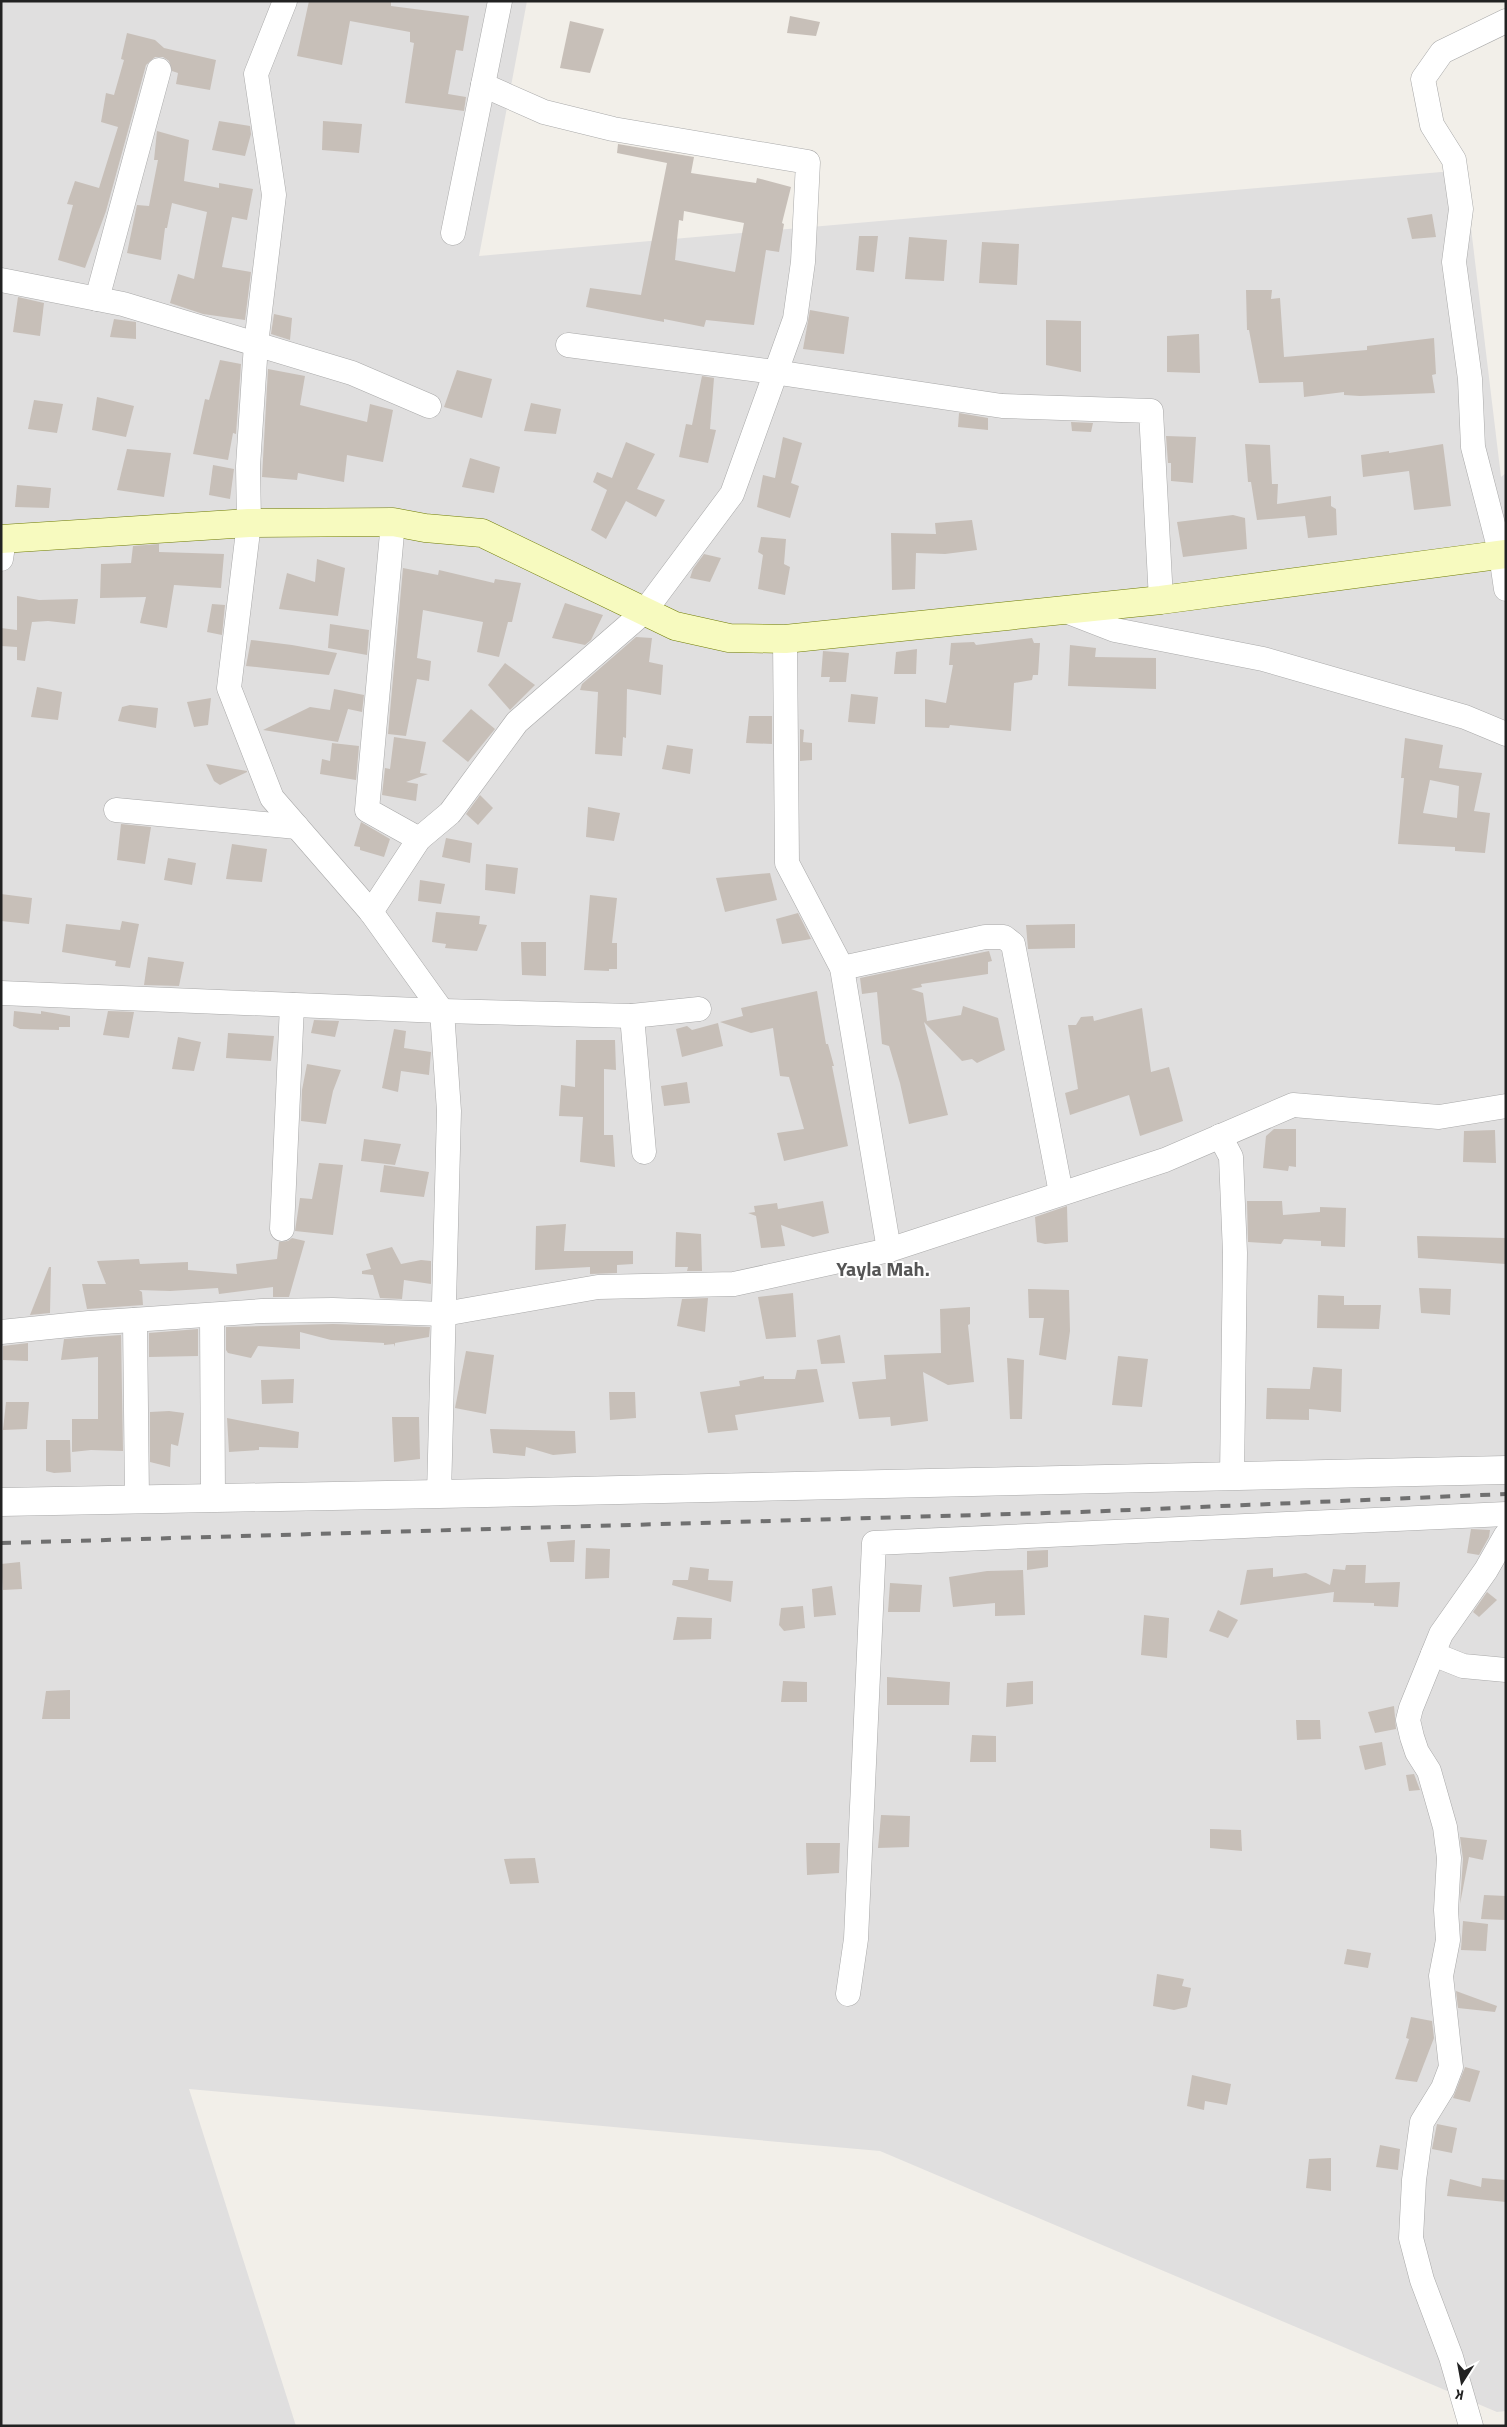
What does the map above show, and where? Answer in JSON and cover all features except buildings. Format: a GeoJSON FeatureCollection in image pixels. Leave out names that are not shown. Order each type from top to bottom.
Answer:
{"type":"FeatureCollection","features":[{"type":"Feature","properties":{"kind":"main road"},"geometry":{"type":"LineString","coordinates":[[2,546],[249,523],[393,522],[425,528],[482,533],[675,626],[729,638],[785,639],[1161,600],[1503,554]]}},
{"type":"Feature","properties":{"kind":"street"},"geometry":{"type":"LineString","coordinates":[[285,1],[256,74],[274,195],[256,344],[248,466],[249,523],[229,688],[272,798],[371,912],[442,1011],[449,1111],[439,1494]]}},
{"type":"Feature","properties":{"kind":"street"},"geometry":{"type":"LineString","coordinates":[[454,233],[500,1]]}},
{"type":"Feature","properties":{"kind":"street"},"geometry":{"type":"LineString","coordinates":[[1506,21],[1442,52],[1424,79],[1432,126],[1454,160],[1461,209],[1454,262],[1470,379],[1473,447],[1503,554],[1506,589]]}},
{"type":"Feature","properties":{"kind":"street"},"geometry":{"type":"LineString","coordinates":[[97,299],[159,70]]}},
{"type":"Feature","properties":{"kind":"street"},"geometry":{"type":"LineString","coordinates":[[371,912],[418,839],[450,813],[517,722],[644,612],[732,494],[774,372],[795,319],[803,262],[808,162],[613,129],[544,112],[484,85]]}},
{"type":"Feature","properties":{"kind":"street"},"geometry":{"type":"LineString","coordinates":[[1,280],[123,304],[352,373],[429,406]]}},
{"type":"Feature","properties":{"kind":"street"},"geometry":{"type":"LineString","coordinates":[[568,345],[774,372],[1002,406],[1151,411],[1161,600]]}},
{"type":"Feature","properties":{"kind":"street"},"geometry":{"type":"LineString","coordinates":[[393,522],[367,810],[418,839]]}},
{"type":"Feature","properties":{"kind":"street"},"geometry":{"type":"LineString","coordinates":[[1066,611],[1115,630],[1263,659],[1465,717],[1506,734]]}},
{"type":"Feature","properties":{"kind":"street"},"geometry":{"type":"LineString","coordinates":[[785,639],[787,863],[842,968],[889,1250]]}},
{"type":"Feature","properties":{"kind":"street"},"geometry":{"type":"LineString","coordinates":[[116,810],[297,827]]}},
{"type":"Feature","properties":{"kind":"street"},"geometry":{"type":"LineString","coordinates":[[842,968],[985,938],[1004,937],[1013,944],[1061,1193]]}},
{"type":"Feature","properties":{"kind":"street"},"geometry":{"type":"LineString","coordinates":[[1,993],[442,1011],[632,1016],[699,1009]]}},
{"type":"Feature","properties":{"kind":"street"},"geometry":{"type":"LineString","coordinates":[[282,1229],[292,1005]]}},
{"type":"Feature","properties":{"kind":"street"},"geometry":{"type":"LineString","coordinates":[[632,1016],[644,1152]]}},
{"type":"Feature","properties":{"kind":"street"},"geometry":{"type":"LineString","coordinates":[[1,1332],[212,1314],[333,1310],[444,1314],[598,1287],[734,1284],[889,1250],[1165,1160],[1293,1105],[1439,1116],[1506,1106]]}},
{"type":"Feature","properties":{"kind":"street"},"geometry":{"type":"LineString","coordinates":[[1220,1136],[1231,1157],[1235,1253],[1232,1477]]}},
{"type":"Feature","properties":{"kind":"street"},"geometry":{"type":"LineString","coordinates":[[212,1314],[213,1498]]}},
{"type":"Feature","properties":{"kind":"street"},"geometry":{"type":"LineString","coordinates":[[135,1320],[137,1499]]}},
{"type":"Feature","properties":{"kind":"street"},"geometry":{"type":"LineString","coordinates":[[1,1502],[1506,1470]]}},
{"type":"Feature","properties":{"kind":"street"},"geometry":{"type":"LineString","coordinates":[[848,1994],[856,1939],[874,1543],[1506,1514]]}},
{"type":"Feature","properties":{"kind":"street"},"geometry":{"type":"LineString","coordinates":[[1472,2426],[1452,2357],[1422,2280],[1411,2238],[1414,2180],[1422,2122],[1443,2088],[1451,2067],[1441,1976],[1448,1940],[1446,1910],[1449,1858],[1445,1827],[1429,1771],[1417,1752],[1408,1720],[1441,1634],[1486,1570],[1506,1535]]}},
{"type":"Feature","properties":{"kind":"street"},"geometry":{"type":"LineString","coordinates":[[1433,1654],[1463,1666],[1506,1670]]}},
{"type":"Feature","properties":{"kind":"shaded area"},"geometry":{"type":"Polygon","coordinates":[[[1,1],[527,1],[479,256],[1464,170],[1501,477],[1506,473],[1506,2411],[1497,2412],[880,2151],[189,2089],[296,2426],[1,2426],[1,1]]]}},
{"type":"Feature","properties":{"kind":"railway"},"geometry":{"type":"LineString","coordinates":[[1,1543],[1081,1512],[1506,1494]]}},
{"type":"Feature","properties":{"kind":"district","name":"Yayla Mah."},"geometry":{"type":"Point","coordinates":[883,1269]}}]}
